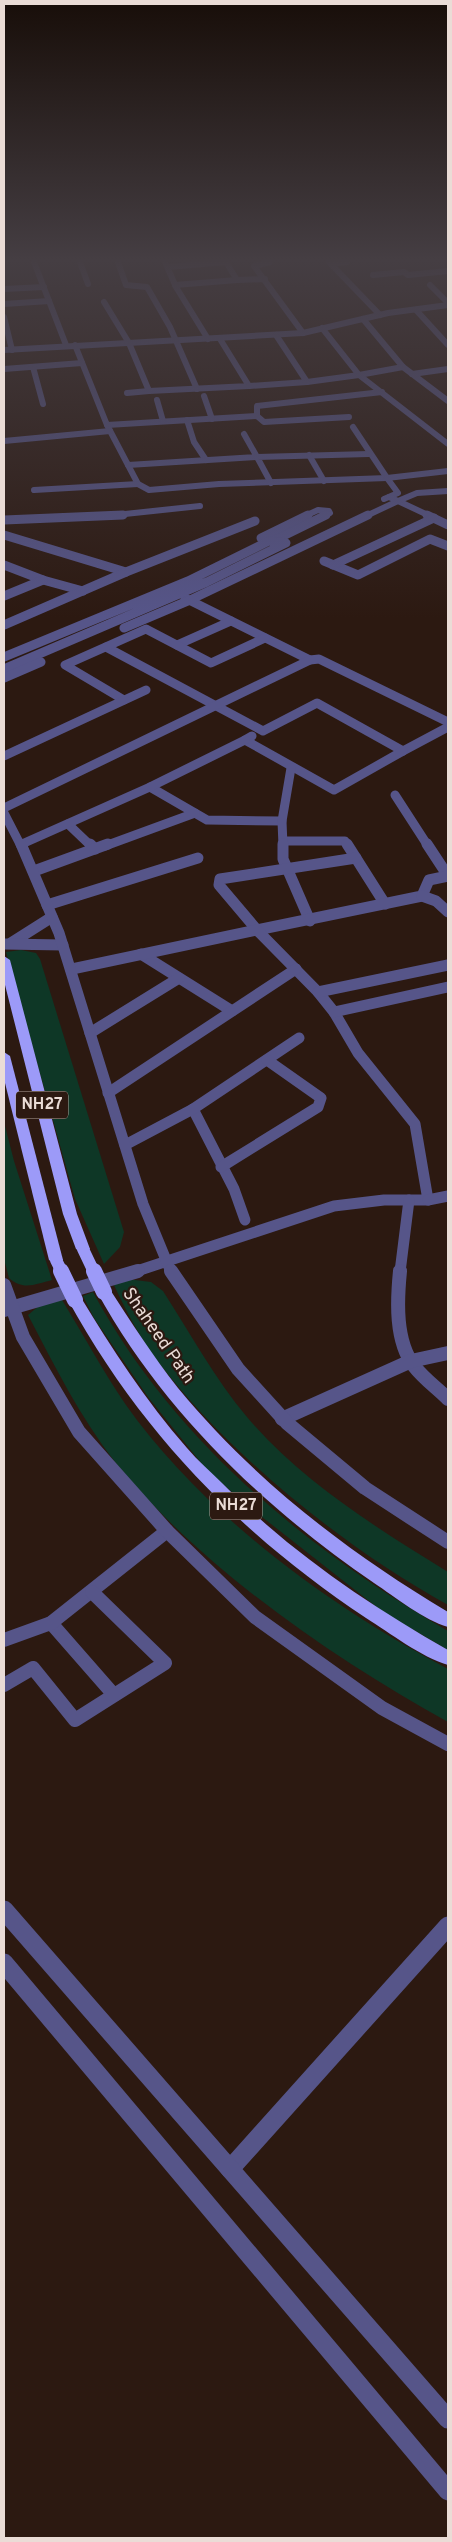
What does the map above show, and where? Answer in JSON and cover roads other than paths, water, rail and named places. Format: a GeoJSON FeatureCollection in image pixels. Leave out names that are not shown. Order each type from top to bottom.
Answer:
{"type":"FeatureCollection","features":[{"type":"Feature","properties":{"kind":"highway","name":"Shaheed Path"},"geometry":{"type":"LineString","coordinates":[[4,960],[70,1214],[83,1249],[104,1292],[123,1324],[170,1389],[211,1438],[259,1486],[301,1523],[353,1560],[448,1620]]}},
{"type":"Feature","properties":{"kind":"highway","name":"NH27"},"geometry":{"type":"LineString","coordinates":[[4,1056],[56,1260],[74,1300],[142,1404],[183,1454],[278,1545],[326,1582],[376,1616],[448,1658]]}},
{"type":"Feature","properties":{"kind":"street"},"geometry":{"type":"LineString","coordinates":[[37,381],[43,404]]}},
{"type":"Feature","properties":{"kind":"street"},"geometry":{"type":"LineString","coordinates":[[89,381],[109,428],[138,484]]}},
{"type":"Feature","properties":{"kind":"street"},"geometry":{"type":"LineString","coordinates":[[145,381],[149,391]]}},
{"type":"Feature","properties":{"kind":"street"},"geometry":{"type":"LineString","coordinates":[[193,381],[197,389]]}},
{"type":"Feature","properties":{"kind":"street"},"geometry":{"type":"LineString","coordinates":[[245,381],[248,386]]}},
{"type":"Feature","properties":{"kind":"street"},"geometry":{"type":"LineString","coordinates":[[127,393],[317,381]]}},
{"type":"Feature","properties":{"kind":"street"},"geometry":{"type":"LineString","coordinates":[[367,381],[448,444]]}},
{"type":"Feature","properties":{"kind":"street"},"geometry":{"type":"LineString","coordinates":[[421,381],[448,401]]}},
{"type":"Feature","properties":{"kind":"street"},"geometry":{"type":"LineString","coordinates":[[257,416],[257,406],[382,392]]}},
{"type":"Feature","properties":{"kind":"street"},"geometry":{"type":"LineString","coordinates":[[204,396],[212,419]]}},
{"type":"Feature","properties":{"kind":"street"},"geometry":{"type":"LineString","coordinates":[[157,400],[163,422]]}},
{"type":"Feature","properties":{"kind":"street"},"geometry":{"type":"LineString","coordinates":[[4,441],[187,420],[257,416],[264,422],[350,417]]}},
{"type":"Feature","properties":{"kind":"street"},"geometry":{"type":"LineString","coordinates":[[187,420],[194,442],[206,460]]}},
{"type":"Feature","properties":{"kind":"street"},"geometry":{"type":"LineString","coordinates":[[4,669],[179,595],[286,543],[398,493],[369,454],[353,427]]}},
{"type":"Feature","properties":{"kind":"street"},"geometry":{"type":"LineString","coordinates":[[244,434],[271,482]]}},
{"type":"Feature","properties":{"kind":"street"},"geometry":{"type":"LineString","coordinates":[[128,466],[257,457],[369,454]]}},
{"type":"Feature","properties":{"kind":"street"},"geometry":{"type":"LineString","coordinates":[[309,455],[324,481]]}},
{"type":"Feature","properties":{"kind":"street"},"geometry":{"type":"LineString","coordinates":[[34,490],[138,484],[149,490],[271,482],[387,478],[448,471]]}},
{"type":"Feature","properties":{"kind":"street"},"geometry":{"type":"LineString","coordinates":[[4,678],[190,600],[418,493],[448,491]]}},
{"type":"Feature","properties":{"kind":"street"},"geometry":{"type":"LineString","coordinates":[[389,497],[448,524]]}},
{"type":"Feature","properties":{"kind":"street"},"geometry":{"type":"LineString","coordinates":[[4,520],[116,516],[200,506]]}},
{"type":"Feature","properties":{"kind":"street"},"geometry":{"type":"LineString","coordinates":[[4,648],[194,569],[318,510],[329,511],[330,513],[188,581],[4,657]]}},
{"type":"Feature","properties":{"kind":"street"},"geometry":{"type":"LineString","coordinates":[[333,565],[434,518]]}},
{"type":"Feature","properties":{"kind":"street"},"geometry":{"type":"LineString","coordinates":[[4,625],[126,572],[255,521]]}},
{"type":"Feature","properties":{"kind":"street"},"geometry":{"type":"LineString","coordinates":[[4,535],[126,572]]}},
{"type":"Feature","properties":{"kind":"street"},"geometry":{"type":"LineString","coordinates":[[324,561],[358,574],[430,539],[448,546]]}},
{"type":"Feature","properties":{"kind":"street"},"geometry":{"type":"LineString","coordinates":[[275,540],[286,543]]}},
{"type":"Feature","properties":{"kind":"street"},"geometry":{"type":"LineString","coordinates":[[4,566],[43,580],[83,591]]}},
{"type":"Feature","properties":{"kind":"street"},"geometry":{"type":"LineString","coordinates":[[4,596],[43,580]]}},
{"type":"Feature","properties":{"kind":"street"},"geometry":{"type":"LineString","coordinates":[[179,595],[310,660]]}},
{"type":"Feature","properties":{"kind":"street"},"geometry":{"type":"LineString","coordinates":[[176,645],[231,621]]}},
{"type":"Feature","properties":{"kind":"street"},"geometry":{"type":"LineString","coordinates":[[124,700],[65,665],[146,629],[212,663],[265,638]]}},
{"type":"Feature","properties":{"kind":"street"},"geometry":{"type":"LineString","coordinates":[[106,646],[262,731]]}},
{"type":"Feature","properties":{"kind":"street"},"geometry":{"type":"LineString","coordinates":[[4,808],[310,660],[318,659],[448,722]]}},
{"type":"Feature","properties":{"kind":"street"},"geometry":{"type":"LineString","coordinates":[[4,756],[146,690]]}},
{"type":"Feature","properties":{"kind":"street"},"geometry":{"type":"LineString","coordinates":[[22,844],[150,787],[317,703],[403,751]]}},
{"type":"Feature","properties":{"kind":"street"},"geometry":{"type":"LineString","coordinates":[[245,740],[291,768],[334,790],[448,727]]}},
{"type":"Feature","properties":{"kind":"street"},"geometry":{"type":"LineString","coordinates":[[291,768],[282,821],[284,859],[310,921]]}},
{"type":"Feature","properties":{"kind":"street"},"geometry":{"type":"LineString","coordinates":[[150,787],[207,820],[282,821]]}},
{"type":"Feature","properties":{"kind":"street"},"geometry":{"type":"LineString","coordinates":[[395,795],[448,876],[429,880],[422,896]]}},
{"type":"Feature","properties":{"kind":"street"},"geometry":{"type":"LineString","coordinates":[[4,813],[22,844],[34,871],[72,968],[108,1093],[144,1204],[166,1263],[243,1375],[282,1418],[300,1435],[400,1514],[448,1542]]}},
{"type":"Feature","properties":{"kind":"street"},"geometry":{"type":"LineString","coordinates":[[34,871],[195,813]]}},
{"type":"Feature","properties":{"kind":"street"},"geometry":{"type":"LineString","coordinates":[[68,824],[96,849]]}},
{"type":"Feature","properties":{"kind":"street"},"geometry":{"type":"LineString","coordinates":[[284,841],[345,841],[385,904]]}},
{"type":"Feature","properties":{"kind":"street"},"geometry":{"type":"LineString","coordinates":[[7,944],[50,911],[198,858]]}},
{"type":"Feature","properties":{"kind":"street"},"geometry":{"type":"LineString","coordinates":[[356,858],[220,880],[219,885],[257,930],[318,992],[334,1012],[358,1053],[415,1124],[428,1200]]}},
{"type":"Feature","properties":{"kind":"street"},"geometry":{"type":"LineString","coordinates":[[72,968],[310,921],[422,896],[436,901],[448,912]]}},
{"type":"Feature","properties":{"kind":"street"},"geometry":{"type":"LineString","coordinates":[[7,944],[63,945]]}},
{"type":"Feature","properties":{"kind":"street"},"geometry":{"type":"LineString","coordinates":[[141,954],[232,1010]]}},
{"type":"Feature","properties":{"kind":"street"},"geometry":{"type":"LineString","coordinates":[[318,992],[448,965]]}},
{"type":"Feature","properties":{"kind":"street"},"geometry":{"type":"LineString","coordinates":[[108,1093],[296,969]]}},
{"type":"Feature","properties":{"kind":"street"},"geometry":{"type":"LineString","coordinates":[[90,1033],[179,978]]}},
{"type":"Feature","properties":{"kind":"street"},"geometry":{"type":"LineString","coordinates":[[334,1012],[448,987]]}},
{"type":"Feature","properties":{"kind":"street"},"geometry":{"type":"LineString","coordinates":[[125,1145],[194,1109],[300,1038]]}},
{"type":"Feature","properties":{"kind":"street"},"geometry":{"type":"LineString","coordinates":[[222,1167],[318,1107],[321,1098],[267,1060]]}},
{"type":"Feature","properties":{"kind":"street"},"geometry":{"type":"LineString","coordinates":[[194,1109],[234,1188],[245,1220]]}},
{"type":"Feature","properties":{"kind":"street"},"geometry":{"type":"LineString","coordinates":[[8,1309],[166,1263],[334,1206],[428,1200],[448,1196]]}},
{"type":"Feature","properties":{"kind":"street"},"geometry":{"type":"LineString","coordinates":[[409,1200],[397,1307],[402,1335],[411,1361],[448,1399]]}},
{"type":"Feature","properties":{"kind":"street"},"geometry":{"type":"LineString","coordinates":[[4,1284],[8,1309],[80,1432],[167,1531],[255,1616],[382,1708],[448,1744]]}},
{"type":"Feature","properties":{"kind":"street"},"geometry":{"type":"LineString","coordinates":[[282,1418],[411,1361],[448,1353]]}},
{"type":"Feature","properties":{"kind":"street"},"geometry":{"type":"LineString","coordinates":[[4,1640],[51,1623],[167,1531]]}},
{"type":"Feature","properties":{"kind":"street"},"geometry":{"type":"LineString","coordinates":[[4,1685],[33,1668],[75,1720],[165,1662],[92,1592]]}},
{"type":"Feature","properties":{"kind":"street"},"geometry":{"type":"LineString","coordinates":[[51,1623],[114,1695]]}},
{"type":"Feature","properties":{"kind":"street"},"geometry":{"type":"LineString","coordinates":[[4,1910],[448,2419]]}},
{"type":"Feature","properties":{"kind":"street"},"geometry":{"type":"LineString","coordinates":[[230,2169],[448,1926]]}},
{"type":"Feature","properties":{"kind":"street"},"geometry":{"type":"LineString","coordinates":[[4,1963],[448,2491]]}}]}
